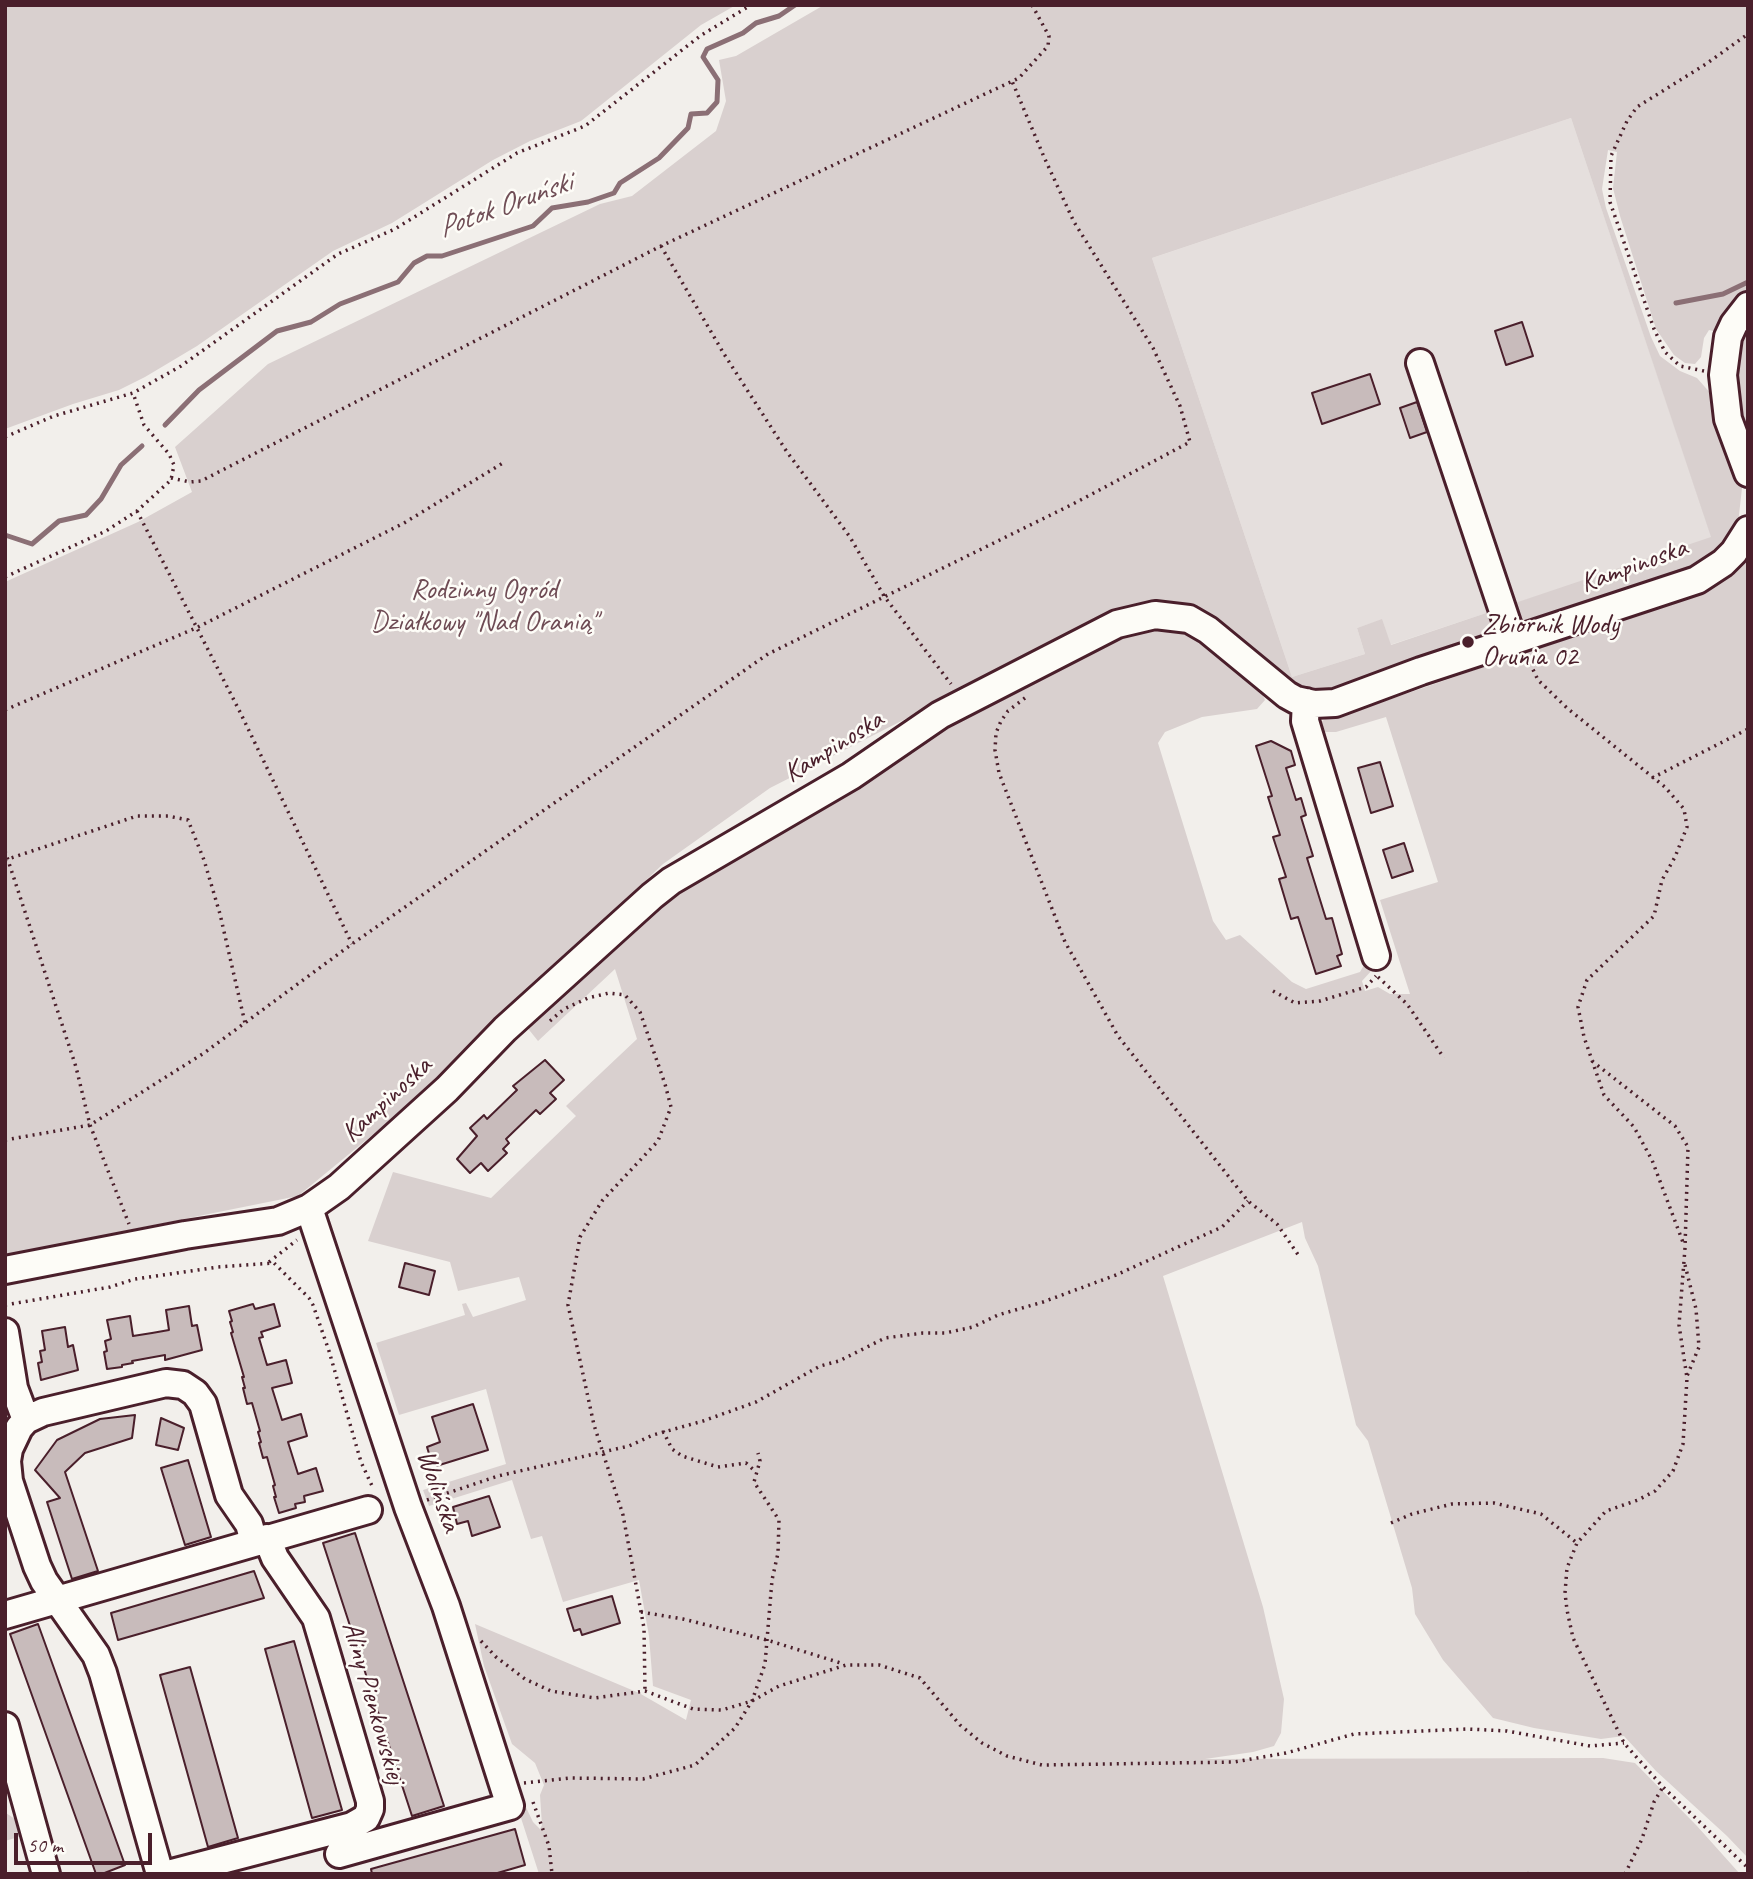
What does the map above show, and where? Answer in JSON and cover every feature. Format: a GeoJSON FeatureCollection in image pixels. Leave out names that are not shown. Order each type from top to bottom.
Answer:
{"type":"FeatureCollection","features":[{"type":"Feature","properties":{"kind":"street"},"geometry":{"type":"LineString","coordinates":[[1748,306],[1728,337],[1723,375],[1728,419],[1748,473]]}},
{"type":"Feature","properties":{"kind":"street"},"geometry":{"type":"LineString","coordinates":[[1420,363],[1517,640]]}},
{"type":"Feature","properties":{"kind":"street","name":"Kampinoska"},"geometry":{"type":"LineString","coordinates":[[5,1270],[185,1235],[313,1218],[339,1187],[447,1089],[515,1020],[671,881],[851,776],[940,715],[1102,630],[1155,615],[1189,619],[1209,630],[1287,695],[1306,702],[1324,704],[1345,700],[1421,671],[1697,580],[1723,563],[1734,552],[1748,530]]}},
{"type":"Feature","properties":{"kind":"street"},"geometry":{"type":"LineString","coordinates":[[1306,702],[1305,721],[1376,966]]}},
{"type":"Feature","properties":{"kind":"street","name":"Wolińska"},"geometry":{"type":"LineString","coordinates":[[313,1218],[408,1507],[512,1788]]}},
{"type":"Feature","properties":{"kind":"street"},"geometry":{"type":"LineString","coordinates":[[5,1332],[14,1388],[26,1420],[9,1449],[7,1471],[44,1581],[96,1655],[103,1673],[160,1874]]}},
{"type":"Feature","properties":{"kind":"street","name":"Aliny Pienkowskiej"},"geometry":{"type":"LineString","coordinates":[[26,1420],[52,1408],[166,1383],[190,1389],[203,1404],[229,1495],[316,1618],[370,1801],[366,1818],[352,1826],[168,1874]]}},
{"type":"Feature","properties":{"kind":"street"},"geometry":{"type":"LineString","coordinates":[[5,1615],[261,1540],[372,1503]]}},
{"type":"Feature","properties":{"kind":"street"},"geometry":{"type":"LineString","coordinates":[[5,1726],[46,1874]]}},
{"type":"Feature","properties":{"kind":"street"},"geometry":{"type":"LineString","coordinates":[[339,1854],[510,1806],[512,1788]]}},
{"type":"Feature","properties":{"kind":"path"},"geometry":{"type":"LineString","coordinates":[[5,437],[54,416],[133,393],[181,366],[338,254],[395,229],[517,153],[585,126],[700,36],[751,5]]}},
{"type":"Feature","properties":{"kind":"path"},"geometry":{"type":"LineString","coordinates":[[171,478],[201,481],[661,246],[1019,78],[1048,46],[1049,36],[1032,5]]}},
{"type":"Feature","properties":{"kind":"path"},"geometry":{"type":"LineString","coordinates":[[1723,375],[1681,366],[1665,352],[1654,329],[1610,202],[1609,177],[1611,156],[1627,121],[1637,107],[1748,34]]}},
{"type":"Feature","properties":{"kind":"path"},"geometry":{"type":"LineString","coordinates":[[5,1140],[90,1125],[204,1053],[352,944],[768,654],[1073,504],[1190,442],[1180,405],[1153,348],[1074,222],[1012,81]]}},
{"type":"Feature","properties":{"kind":"path"},"geometry":{"type":"LineString","coordinates":[[661,246],[787,452],[850,537],[884,596],[942,671]]}},
{"type":"Feature","properties":{"kind":"path"},"geometry":{"type":"LineString","coordinates":[[5,577],[106,531],[136,511],[171,478],[174,466],[169,453],[144,425],[133,393]]}},
{"type":"Feature","properties":{"kind":"path"},"geometry":{"type":"LineString","coordinates":[[5,710],[196,628],[404,523],[503,463]]}},
{"type":"Feature","properties":{"kind":"path"},"geometry":{"type":"LineString","coordinates":[[136,511],[246,724],[352,944]]}},
{"type":"Feature","properties":{"kind":"path"},"geometry":{"type":"LineString","coordinates":[[1517,640],[1538,680],[1567,708],[1665,787],[1684,809],[1686,827],[1675,857],[1662,880],[1654,916],[1587,980],[1578,1007],[1604,1095],[1634,1127],[1652,1160],[1685,1248]]}},
{"type":"Feature","properties":{"kind":"path"},"geometry":{"type":"LineString","coordinates":[[1027,696],[1008,711],[1001,721],[996,733],[995,751],[999,773],[1065,942],[1118,1036],[1248,1201],[1277,1224],[1300,1256]]}},
{"type":"Feature","properties":{"kind":"path"},"geometry":{"type":"LineString","coordinates":[[1652,778],[1748,729]]}},
{"type":"Feature","properties":{"kind":"path"},"geometry":{"type":"LineString","coordinates":[[7,860],[137,816],[188,820],[204,860],[220,914],[245,1023]]}},
{"type":"Feature","properties":{"kind":"path"},"geometry":{"type":"LineString","coordinates":[[5,851],[76,1068],[90,1125],[122,1207]]}},
{"type":"Feature","properties":{"kind":"path"},"geometry":{"type":"LineString","coordinates":[[1273,990],[1295,1003],[1320,1000],[1366,988],[1376,966],[1407,1004],[1444,1058]]}},
{"type":"Feature","properties":{"kind":"path"},"geometry":{"type":"LineString","coordinates":[[541,1028],[564,1009],[588,998],[609,993],[625,995],[640,1012],[671,1107],[658,1141],[602,1201],[580,1237],[568,1305],[594,1425],[623,1515],[644,1628],[645,1691]]}},
{"type":"Feature","properties":{"kind":"path"},"geometry":{"type":"LineString","coordinates":[[1592,1061],[1675,1126],[1688,1147],[1685,1248],[1679,1325],[1687,1378],[1683,1444],[1673,1471],[1655,1491],[1605,1511],[1577,1543],[1567,1569],[1565,1593],[1573,1638],[1624,1743],[1663,1787],[1748,1868]]}},
{"type":"Feature","properties":{"kind":"path"},"geometry":{"type":"LineString","coordinates":[[408,1507],[498,1476],[629,1446],[663,1431],[703,1422],[757,1402],[820,1366],[839,1361],[884,1338],[946,1333],[973,1327],[998,1315],[1116,1275],[1222,1227],[1248,1201]]}},
{"type":"Feature","properties":{"kind":"path"},"geometry":{"type":"LineString","coordinates":[[269,1262],[313,1218]]}},
{"type":"Feature","properties":{"kind":"path"},"geometry":{"type":"LineString","coordinates":[[1684,1262],[1696,1309],[1699,1346],[1687,1378]]}},
{"type":"Feature","properties":{"kind":"path"},"geometry":{"type":"LineString","coordinates":[[5,1305],[110,1287],[135,1279],[274,1263],[313,1305],[372,1503]]}},
{"type":"Feature","properties":{"kind":"path"},"geometry":{"type":"LineString","coordinates":[[663,1431],[672,1449],[682,1456],[718,1467],[746,1463],[757,1472]]}},
{"type":"Feature","properties":{"kind":"path"},"geometry":{"type":"LineString","coordinates":[[552,1874],[549,1846],[512,1788],[570,1778],[643,1779],[695,1765],[735,1728],[752,1701],[765,1664],[772,1580],[778,1553],[779,1520],[754,1482],[760,1461],[758,1453]]}},
{"type":"Feature","properties":{"kind":"path"},"geometry":{"type":"LineString","coordinates":[[1391,1523],[1412,1514],[1452,1504],[1494,1503],[1541,1514],[1577,1543]]}},
{"type":"Feature","properties":{"kind":"path"},"geometry":{"type":"LineString","coordinates":[[641,1612],[683,1619],[767,1640],[846,1665]]}},
{"type":"Feature","properties":{"kind":"path"},"geometry":{"type":"LineString","coordinates":[[480,1640],[496,1657],[525,1679],[551,1692],[595,1698],[645,1691],[693,1709],[722,1710],[752,1701],[779,1686],[846,1665],[879,1665],[920,1678],[960,1725],[982,1743],[1007,1756],[1042,1765],[1234,1762],[1286,1753],[1354,1734],[1467,1729],[1507,1731],[1590,1746],[1624,1743]]}},
{"type":"Feature","properties":{"kind":"path"},"geometry":{"type":"LineString","coordinates":[[1625,1874],[1642,1839],[1654,1802],[1663,1787]]}},
{"type":"Feature","properties":{"kind":"path"},"geometry":{"type":"LineString","coordinates":[[1741,1860],[1748,1859]]}},
{"type":"Feature","properties":{"kind":"shaded area"},"geometry":{"type":"Polygon","coordinates":[[[1571,118],[1712,538],[1390,645],[1381,620],[1357,628],[1365,654],[1292,677],[1152,258],[1571,118]]]}},
{"type":"Feature","properties":{"kind":"green space"},"geometry":{"type":"Polygon","coordinates":[[[5,5],[736,5],[701,25],[581,121],[530,141],[493,160],[392,223],[333,251],[197,346],[145,377],[119,390],[5,429],[5,5]]]}},
{"type":"Feature","properties":{"kind":"green space","name":"Rodzinny Ogród Działkowy \"Nad Oranią\""},"geometry":{"type":"Polygon","coordinates":[[[824,5],[1748,5],[1748,294],[1727,311],[1716,337],[1713,331],[1709,330],[1704,338],[1701,357],[1695,364],[1685,363],[1674,355],[1656,329],[1613,188],[1617,152],[1608,150],[1602,189],[1606,208],[1660,356],[1680,371],[1697,378],[1712,395],[1718,424],[1742,488],[1738,524],[1731,540],[1707,563],[1533,624],[1515,618],[1506,606],[1711,537],[1571,118],[1152,258],[1292,677],[1365,654],[1357,628],[1382,619],[1391,645],[1495,610],[1493,630],[1485,640],[1351,690],[1305,694],[1180,607],[968,687],[770,788],[663,864],[421,1095],[298,1196],[5,1255],[5,582],[138,522],[192,492],[175,447],[268,364],[600,204],[632,196],[716,131],[726,101],[719,60],[736,56],[824,5]]]}},
{"type":"Feature","properties":{"kind":"green space"},"geometry":{"type":"Polygon","coordinates":[[[1748,325],[1748,447],[1732,396],[1742,332],[1748,325]]]}},
{"type":"Feature","properties":{"kind":"green space"},"geometry":{"type":"Polygon","coordinates":[[[1748,552],[1748,1858],[1656,1771],[1624,1736],[1601,1739],[1493,1718],[1443,1660],[1415,1614],[1412,1588],[1368,1441],[1356,1425],[1318,1266],[1305,1238],[1302,1222],[1163,1276],[1263,1607],[1284,1699],[1281,1733],[1274,1746],[1205,1759],[1603,1758],[1635,1763],[1740,1874],[539,1874],[513,1793],[523,1801],[533,1822],[540,1829],[540,1795],[544,1785],[535,1763],[512,1744],[484,1666],[475,1624],[639,1693],[686,1720],[691,1700],[653,1686],[649,1636],[639,1580],[563,1602],[542,1536],[531,1539],[512,1480],[429,1506],[423,1490],[506,1464],[486,1389],[399,1415],[376,1343],[465,1315],[462,1304],[466,1303],[473,1317],[526,1300],[519,1277],[458,1291],[450,1262],[368,1241],[393,1172],[491,1198],[576,1116],[566,1106],[637,1039],[615,969],[538,1041],[526,1026],[629,931],[675,894],[833,800],[956,721],[1111,637],[1142,628],[1177,629],[1199,637],[1261,691],[1265,700],[1257,709],[1202,717],[1165,732],[1158,743],[1213,921],[1226,940],[1240,935],[1292,982],[1306,989],[1360,972],[1368,958],[1373,969],[1362,981],[1365,991],[1378,987],[1390,994],[1410,994],[1380,900],[1438,882],[1386,717],[1336,732],[1324,732],[1320,723],[1325,719],[1342,716],[1691,595],[1726,578],[1748,552]]]}},
{"type":"Feature","properties":{"kind":"green space"},"geometry":{"type":"Polygon","coordinates":[[[5,1809],[6,1813],[21,1823],[25,1835],[5,1841],[5,1809]]]}},
{"type":"Feature","properties":{"kind":"building"},"geometry":{"type":"Polygon","coordinates":[[[1522,322],[1533,356],[1506,365],[1495,331],[1522,322]]]}},
{"type":"Feature","properties":{"kind":"building"},"geometry":{"type":"Polygon","coordinates":[[[1370,374],[1380,404],[1322,424],[1312,393],[1370,374]]]}},
{"type":"Feature","properties":{"kind":"building"},"geometry":{"type":"Polygon","coordinates":[[[1417,402],[1427,432],[1410,438],[1400,408],[1417,402]]]}},
{"type":"Feature","properties":{"kind":"building"},"geometry":{"type":"Polygon","coordinates":[[[1271,741],[1291,751],[1295,765],[1286,768],[1296,800],[1301,798],[1306,815],[1301,817],[1313,856],[1307,858],[1326,919],[1332,918],[1342,954],[1337,956],[1341,966],[1316,974],[1298,917],[1291,919],[1279,879],[1286,877],[1273,837],[1280,835],[1268,797],[1272,796],[1256,746],[1271,741]]]}},
{"type":"Feature","properties":{"kind":"building"},"geometry":{"type":"Polygon","coordinates":[[[1380,762],[1393,806],[1371,813],[1358,768],[1380,762]]]}},
{"type":"Feature","properties":{"kind":"building"},"geometry":{"type":"Polygon","coordinates":[[[1404,843],[1413,871],[1392,878],[1383,850],[1404,843]]]}},
{"type":"Feature","properties":{"kind":"building"},"geometry":{"type":"Polygon","coordinates":[[[545,1060],[564,1080],[550,1093],[556,1099],[540,1114],[536,1110],[506,1139],[509,1143],[503,1149],[507,1153],[488,1171],[481,1163],[470,1173],[457,1159],[477,1136],[470,1128],[484,1115],[487,1119],[517,1090],[513,1086],[545,1060]]]}},
{"type":"Feature","properties":{"kind":"building"},"geometry":{"type":"Polygon","coordinates":[[[405,1263],[435,1271],[429,1295],[399,1287],[405,1263]]]}},
{"type":"Feature","properties":{"kind":"building"},"geometry":{"type":"Polygon","coordinates":[[[253,1304],[255,1309],[274,1304],[280,1326],[261,1332],[263,1337],[259,1338],[267,1365],[286,1360],[292,1383],[272,1388],[282,1420],[301,1414],[307,1436],[288,1442],[298,1474],[316,1468],[323,1491],[304,1496],[305,1502],[279,1513],[274,1497],[275,1485],[267,1457],[263,1458],[259,1443],[260,1431],[252,1403],[247,1404],[243,1388],[244,1377],[231,1333],[229,1311],[253,1304]]]}},
{"type":"Feature","properties":{"kind":"building"},"geometry":{"type":"Polygon","coordinates":[[[189,1306],[192,1326],[197,1325],[202,1350],[165,1360],[165,1355],[132,1361],[133,1363],[122,1367],[107,1369],[105,1341],[111,1339],[107,1320],[130,1316],[133,1336],[152,1333],[169,1330],[166,1310],[189,1306]]]}},
{"type":"Feature","properties":{"kind":"building"},"geometry":{"type":"Polygon","coordinates":[[[65,1327],[68,1347],[73,1345],[78,1370],[41,1380],[38,1363],[42,1362],[40,1351],[45,1350],[42,1331],[65,1327]]]}},
{"type":"Feature","properties":{"kind":"building"},"geometry":{"type":"Polygon","coordinates":[[[473,1404],[488,1450],[433,1467],[427,1447],[440,1442],[432,1417],[473,1404]]]}},
{"type":"Feature","properties":{"kind":"building"},"geometry":{"type":"Polygon","coordinates":[[[135,1415],[132,1438],[85,1453],[65,1472],[98,1571],[72,1579],[47,1502],[60,1498],[35,1470],[57,1440],[100,1419],[135,1415]]]}},
{"type":"Feature","properties":{"kind":"building"},"geometry":{"type":"Polygon","coordinates":[[[161,1418],[184,1428],[178,1450],[156,1445],[161,1418]]]}},
{"type":"Feature","properties":{"kind":"building"},"geometry":{"type":"Polygon","coordinates":[[[188,1460],[211,1537],[185,1545],[161,1468],[188,1460]]]}},
{"type":"Feature","properties":{"kind":"building"},"geometry":{"type":"Polygon","coordinates":[[[489,1496],[500,1527],[472,1536],[468,1521],[457,1524],[453,1507],[489,1496]]]}},
{"type":"Feature","properties":{"kind":"building"},"geometry":{"type":"Polygon","coordinates":[[[355,1533],[444,1806],[412,1816],[323,1543],[355,1533]]]}},
{"type":"Feature","properties":{"kind":"building"},"geometry":{"type":"Polygon","coordinates":[[[254,1571],[264,1598],[118,1640],[111,1613],[254,1571]]]}},
{"type":"Feature","properties":{"kind":"building"},"geometry":{"type":"Polygon","coordinates":[[[612,1596],[620,1623],[582,1635],[580,1629],[574,1631],[567,1609],[612,1596]]]}},
{"type":"Feature","properties":{"kind":"building"},"geometry":{"type":"Polygon","coordinates":[[[38,1624],[125,1865],[102,1874],[96,1874],[10,1634],[38,1624]]]}},
{"type":"Feature","properties":{"kind":"building"},"geometry":{"type":"Polygon","coordinates":[[[294,1641],[342,1810],[312,1818],[265,1649],[294,1641]]]}},
{"type":"Feature","properties":{"kind":"building"},"geometry":{"type":"Polygon","coordinates":[[[190,1667],[238,1838],[208,1847],[160,1675],[190,1667]]]}},
{"type":"Feature","properties":{"kind":"building"},"geometry":{"type":"Polygon","coordinates":[[[515,1829],[525,1865],[494,1874],[372,1874],[371,1869],[515,1829]]]}},
{"type":"Feature","properties":{"kind":"waterway","name":"Potok Oruński"},"geometry":{"type":"LineString","coordinates":[[165,425],[199,390],[277,331],[311,322],[340,304],[398,282],[414,263],[427,256],[442,256],[533,226],[552,208],[588,202],[614,193],[620,183],[659,158],[688,128],[691,114],[707,113],[717,102],[718,80],[703,57],[707,49],[743,33],[756,23],[779,16],[795,5]]}},
{"type":"Feature","properties":{"kind":"waterway"},"geometry":{"type":"LineString","coordinates":[[1676,303],[1723,294],[1748,282]]}},
{"type":"Feature","properties":{"kind":"waterway","name":"Potok Oruński"},"geometry":{"type":"LineString","coordinates":[[5,535],[32,544],[59,521],[86,515],[101,499],[121,465],[142,446]]}},
{"type":"Feature","properties":{"kind":"place","name":"Zbiornik Wody Orunia 02"},"geometry":{"type":"Point","coordinates":[1468,642]}}]}
